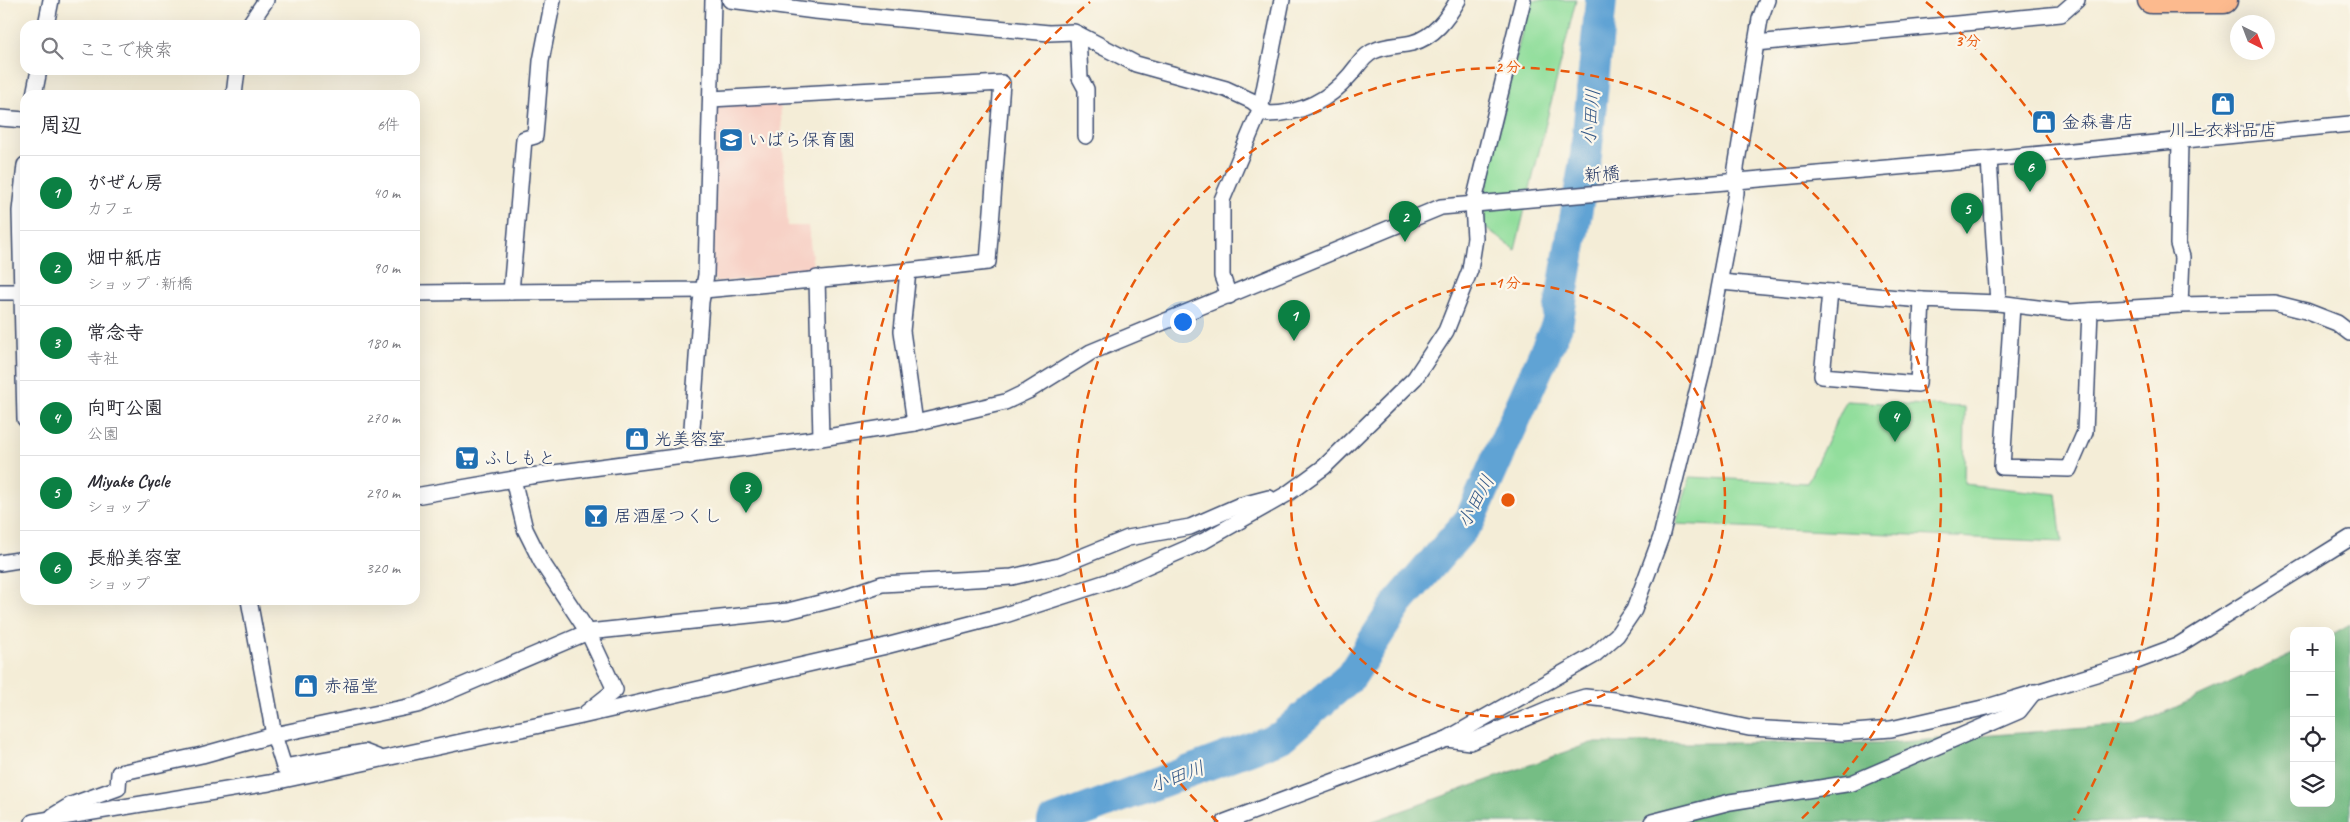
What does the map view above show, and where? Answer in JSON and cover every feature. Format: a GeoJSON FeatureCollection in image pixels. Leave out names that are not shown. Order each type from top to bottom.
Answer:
{"type":"FeatureCollection","features":[{"type":"Feature","properties":{"kind":"highway"},"geometry":{"type":"LineString","coordinates":[[2151,0],[2224,0]]}},
{"type":"Feature","properties":{"kind":"street"},"geometry":{"type":"LineString","coordinates":[[47,20],[51,0]]}},
{"type":"Feature","properties":{"kind":"street"},"geometry":{"type":"LineString","coordinates":[[252,20],[266,0]]}},
{"type":"Feature","properties":{"kind":"street"},"geometry":{"type":"LineString","coordinates":[[511,292],[524,139],[535,136],[541,61],[553,0]]}},
{"type":"Feature","properties":{"kind":"street"},"geometry":{"type":"LineString","coordinates":[[690,456],[701,302],[706,275],[713,0]]}},
{"type":"Feature","properties":{"kind":"street"},"geometry":{"type":"LineString","coordinates":[[730,0],[816,6],[1078,34],[1136,64],[1226,89],[1252,101],[1260,110],[1268,114],[1294,111],[1324,100],[1336,91],[1366,56],[1374,50],[1412,43],[1436,29],[1445,21],[1458,0]]}},
{"type":"Feature","properties":{"kind":"street"},"geometry":{"type":"LineString","coordinates":[[1229,296],[1222,276],[1222,200],[1260,110],[1282,0]]}},
{"type":"Feature","properties":{"kind":"street"},"geometry":{"type":"LineString","coordinates":[[39,821],[269,783],[582,716],[882,647],[1005,615],[1119,578],[1204,541],[1287,494],[1324,467],[1415,378],[1446,331],[1470,270],[1478,204],[1523,0]]}},
{"type":"Feature","properties":{"kind":"street"},"geometry":{"type":"LineString","coordinates":[[1225,822],[1446,739],[1593,656],[1617,635],[1634,610],[1661,537],[1704,364],[1721,282],[1730,181],[1736,168],[1760,19],[1767,0]]}},
{"type":"Feature","properties":{"kind":"street"},"geometry":{"type":"LineString","coordinates":[[1756,43],[2061,14],[2077,0]]}},
{"type":"Feature","properties":{"kind":"street"},"geometry":{"type":"LineString","coordinates":[[1078,34],[1080,78],[1086,89],[1086,136]]}},
{"type":"Feature","properties":{"kind":"street"},"geometry":{"type":"LineString","coordinates":[[35,90],[38,75]]}},
{"type":"Feature","properties":{"kind":"street"},"geometry":{"type":"LineString","coordinates":[[235,90],[236,75]]}},
{"type":"Feature","properties":{"kind":"street"},"geometry":{"type":"LineString","coordinates":[[420,293],[539,293],[552,290],[704,290],[988,262],[1002,83],[711,99]]}},
{"type":"Feature","properties":{"kind":"street"},"geometry":{"type":"LineString","coordinates":[[0,118],[20,120]]}},
{"type":"Feature","properties":{"kind":"street","name":"新橋"},"geometry":{"type":"LineString","coordinates":[[420,495],[513,479],[821,438],[914,423],[1005,402],[1028,391],[1091,352],[1441,207],[1989,159],[2350,124]]}},
{"type":"Feature","properties":{"kind":"street"},"geometry":{"type":"LineString","coordinates":[[2180,141],[2178,244],[2182,257],[2180,305]]}},
{"type":"Feature","properties":{"kind":"street"},"geometry":{"type":"LineString","coordinates":[[1989,159],[2005,305],[2002,467],[2069,468],[2084,432],[2090,311]]}},
{"type":"Feature","properties":{"kind":"street"},"geometry":{"type":"LineString","coordinates":[[908,271],[902,331],[914,423]]}},
{"type":"Feature","properties":{"kind":"street"},"geometry":{"type":"LineString","coordinates":[[817,278],[821,438]]}},
{"type":"Feature","properties":{"kind":"street"},"geometry":{"type":"LineString","coordinates":[[1721,282],[2070,312],[2180,305],[2274,303],[2306,311],[2337,323],[2350,333]]}},
{"type":"Feature","properties":{"kind":"street"},"geometry":{"type":"LineString","coordinates":[[0,292],[20,292]]}},
{"type":"Feature","properties":{"kind":"street"},"geometry":{"type":"LineString","coordinates":[[1830,292],[1822,376],[1918,384],[1922,300]]}},
{"type":"Feature","properties":{"kind":"street"},"geometry":{"type":"LineString","coordinates":[[513,479],[525,529],[541,560],[588,632],[615,690],[582,716]]}},
{"type":"Feature","properties":{"kind":"street"},"geometry":{"type":"LineString","coordinates":[[39,821],[71,805],[118,788],[119,773],[274,735],[417,705],[588,632],[788,610],[844,597],[882,584],[1012,577],[1059,566],[1128,538],[1190,527],[1238,506],[1287,494]]}},
{"type":"Feature","properties":{"kind":"street"},"geometry":{"type":"LineString","coordinates":[[1446,739],[1470,742],[1555,706],[1586,697],[1614,700],[1749,728],[1842,733],[1891,729],[1987,707],[2126,665],[2177,646],[2350,538]]}},
{"type":"Feature","properties":{"kind":"street"},"geometry":{"type":"LineString","coordinates":[[0,563],[20,560]]}},
{"type":"Feature","properties":{"kind":"street"},"geometry":{"type":"LineString","coordinates":[[250,605],[274,735],[284,767],[364,752],[383,759]]}},
{"type":"Feature","properties":{"kind":"street"},"geometry":{"type":"LineString","coordinates":[[1652,822],[1730,802],[1852,783],[2019,711],[2034,692]]}},
{"type":"Feature","properties":{"kind":"shaded area"},"geometry":{"type":"Polygon","coordinates":[[[780,101],[788,226],[808,226],[814,274],[717,282],[712,275],[717,104],[780,101]]]}},
{"type":"Feature","properties":{"kind":"green space"},"geometry":{"type":"Polygon","coordinates":[[[1529,0],[1576,0],[1515,250],[1484,226],[1486,189],[1529,0]]]}},
{"type":"Feature","properties":{"kind":"green space"},"geometry":{"type":"Polygon","coordinates":[[[1846,401],[1965,407],[1964,484],[2056,494],[2062,542],[1676,524],[1690,477],[1807,483],[1846,401]]]}},
{"type":"Feature","properties":{"kind":"green space"},"geometry":{"type":"Polygon","coordinates":[[[2350,624],[2350,822],[1371,822],[1591,743],[1887,743],[2139,724],[2290,655],[2290,807],[2335,807],[2335,633],[2350,624]]]}},
{"type":"Feature","properties":{"kind":"waterway","name":"小田川"},"geometry":{"type":"LineString","coordinates":[[1053,822],[1281,737],[1351,676],[1398,603],[1470,520],[1557,325],[1586,155],[1601,0]]}},
{"type":"Feature","properties":{"kind":"place","name":"川上衣料品店"},"geometry":{"type":"Point","coordinates":[2223,104]}},
{"type":"Feature","properties":{"kind":"place","name":"金森書店"},"geometry":{"type":"Point","coordinates":[2044,122]}},
{"type":"Feature","properties":{"kind":"place","name":"いばら保育園"},"geometry":{"type":"Point","coordinates":[731,140]}},
{"type":"Feature","properties":{"kind":"place","name":"長船美容室"},"geometry":{"type":"Point","coordinates":[2030,192]}},
{"type":"Feature","properties":{"kind":"place","name":"Miyake Cycle"},"geometry":{"type":"Point","coordinates":[1967,234]}},
{"type":"Feature","properties":{"kind":"place","name":"畑中紙店"},"geometry":{"type":"Point","coordinates":[1405,242]}},
{"type":"Feature","properties":{"kind":"place","name":"がぜん房"},"geometry":{"type":"Point","coordinates":[1294,341]}},
{"type":"Feature","properties":{"kind":"place","name":"光美容室"},"geometry":{"type":"Point","coordinates":[637,439]}},
{"type":"Feature","properties":{"kind":"place","name":"向町公園"},"geometry":{"type":"Point","coordinates":[1895,442]}},
{"type":"Feature","properties":{"kind":"place","name":"ふしもと"},"geometry":{"type":"Point","coordinates":[467,458]}},
{"type":"Feature","properties":{"kind":"place","name":"常念寺"},"geometry":{"type":"Point","coordinates":[746,513]}},
{"type":"Feature","properties":{"kind":"place","name":"居酒屋つくし"},"geometry":{"type":"Point","coordinates":[596,516]}},
{"type":"Feature","properties":{"kind":"place","name":"赤福堂"},"geometry":{"type":"Point","coordinates":[306,686]}}]}
